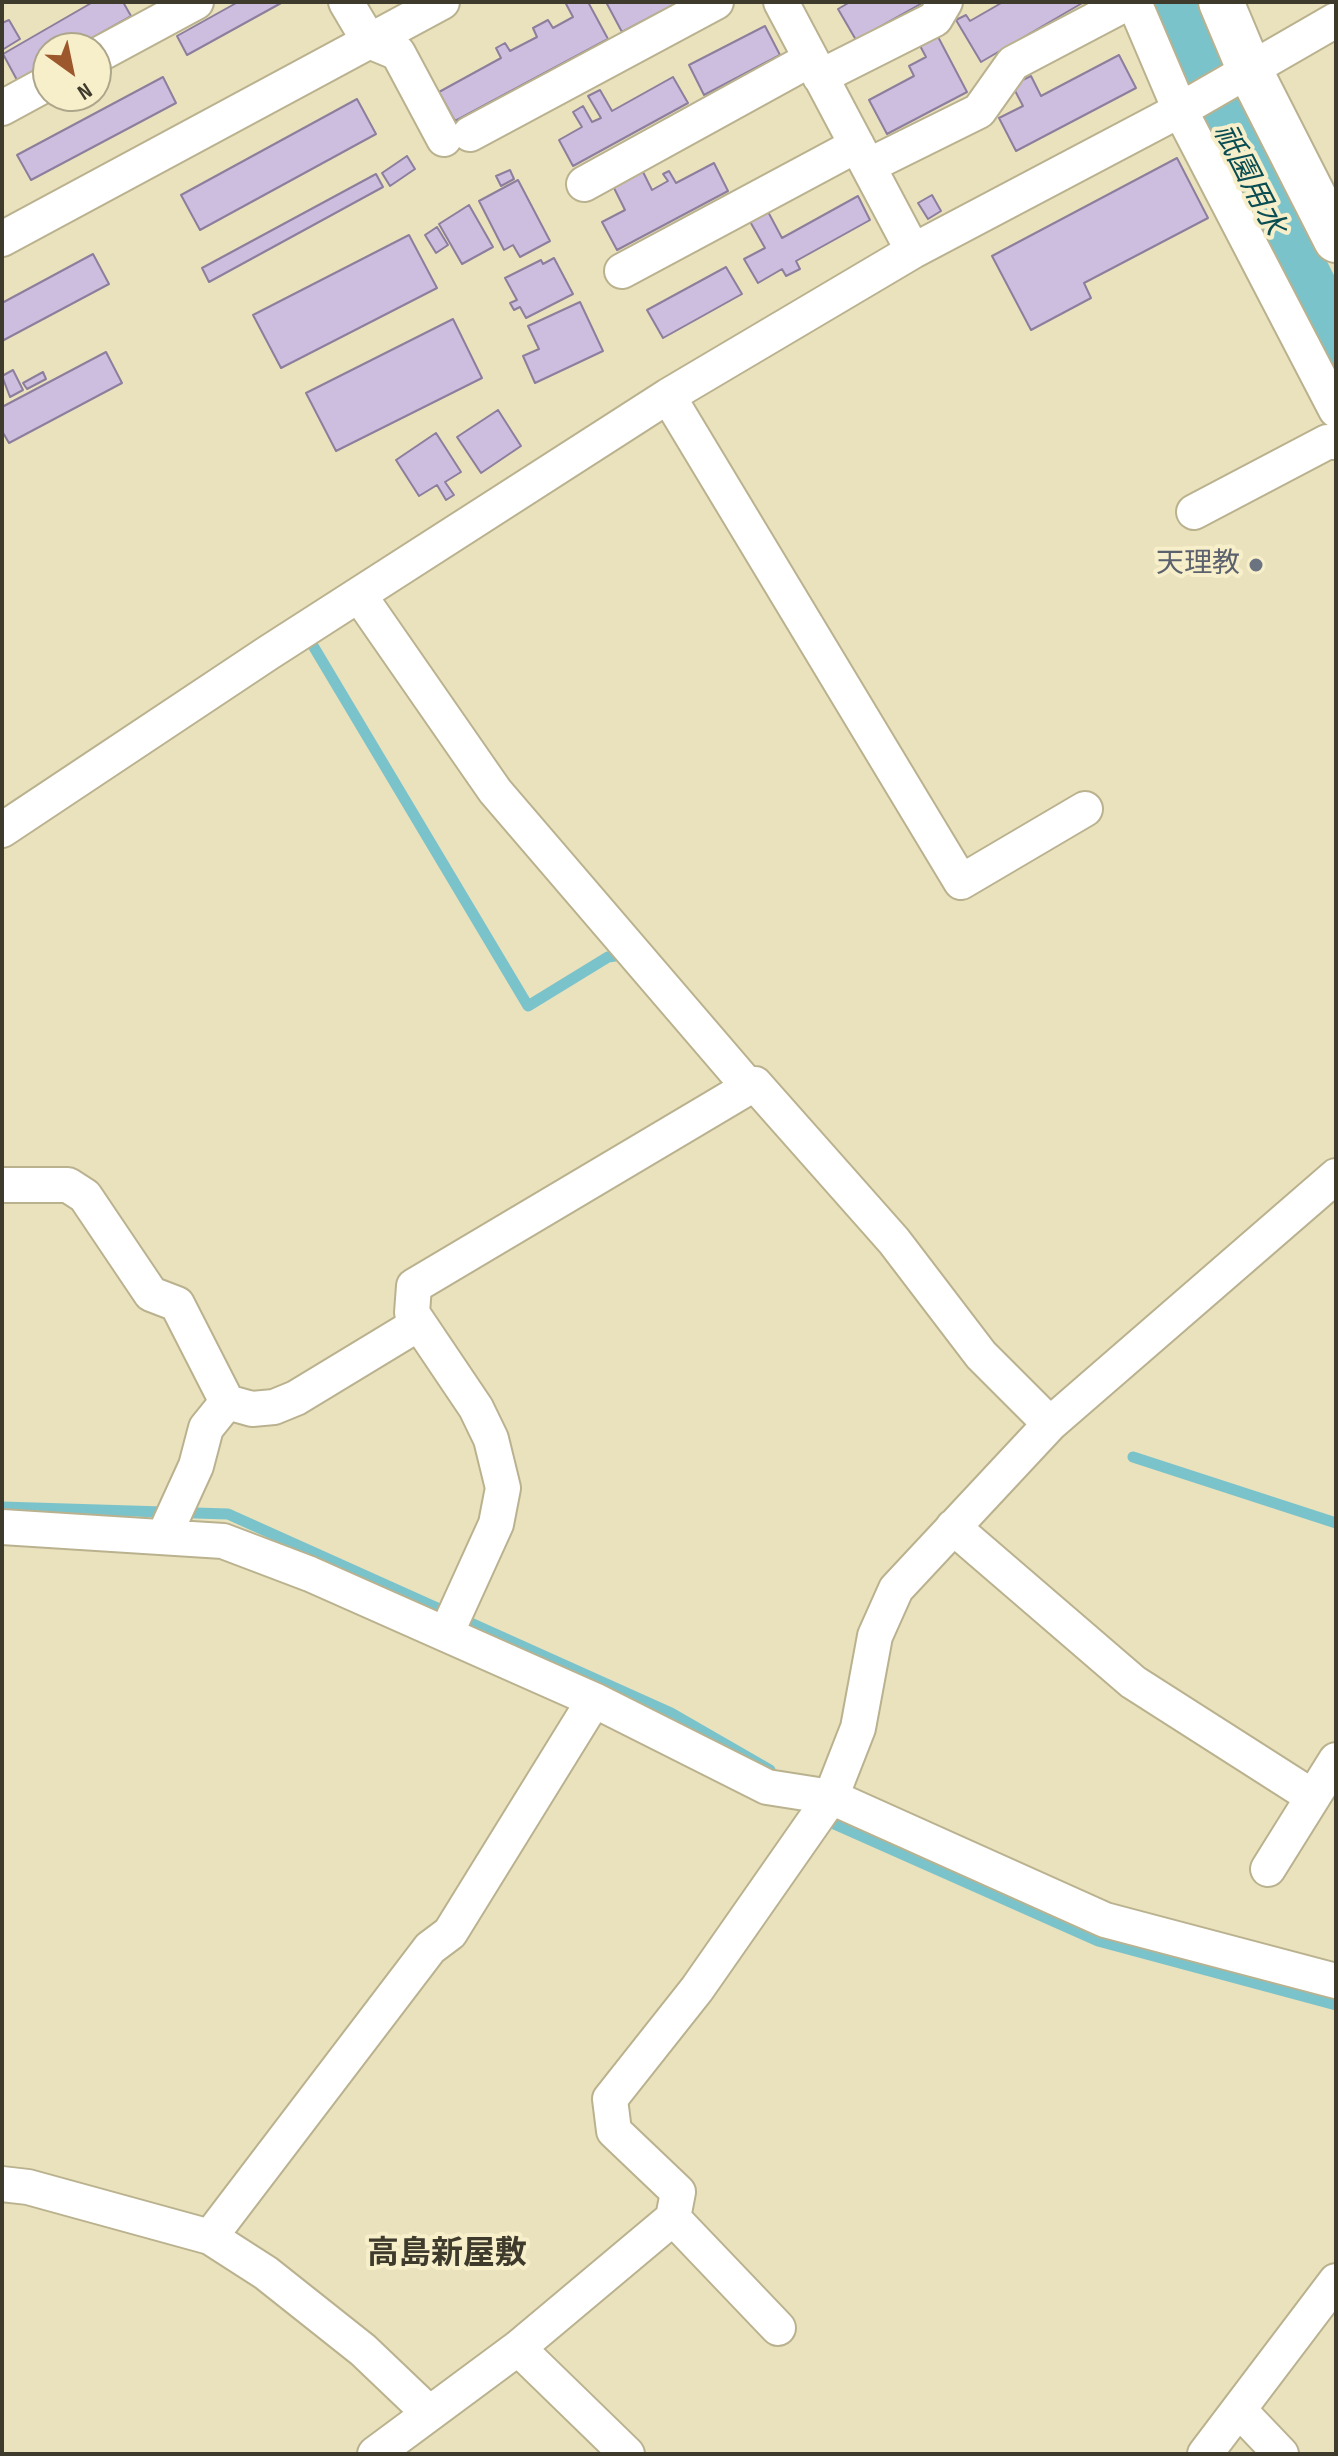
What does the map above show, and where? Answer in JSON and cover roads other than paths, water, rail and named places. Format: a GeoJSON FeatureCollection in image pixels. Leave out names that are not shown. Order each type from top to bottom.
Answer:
{"type":"FeatureCollection","features":[{"type":"Feature","properties":{"kind":"street"},"geometry":{"type":"LineString","coordinates":[[112,47],[196,2]]}},
{"type":"Feature","properties":{"kind":"street"},"geometry":{"type":"LineString","coordinates":[[346,2],[369,41],[398,53],[457,136],[716,2]]}},
{"type":"Feature","properties":{"kind":"street"},"geometry":{"type":"LineString","coordinates":[[2,239],[442,2]]}},
{"type":"Feature","properties":{"kind":"street"},"geometry":{"type":"LineString","coordinates":[[781,2],[913,251]]}},
{"type":"Feature","properties":{"kind":"street"},"geometry":{"type":"LineString","coordinates":[[584,184],[816,68],[935,19],[945,2]]}},
{"type":"Feature","properties":{"kind":"street"},"geometry":{"type":"LineString","coordinates":[[622,271],[862,155],[979,111],[1013,63],[1131,2],[1336,410]]}},
{"type":"Feature","properties":{"kind":"street"},"geometry":{"type":"LineString","coordinates":[[1221,2],[1240,76],[1336,240]]}},
{"type":"Feature","properties":{"kind":"street"},"geometry":{"type":"LineString","coordinates":[[2,830],[668,396],[913,251],[1183,108],[1336,20]]}},
{"type":"Feature","properties":{"kind":"street"},"geometry":{"type":"LineString","coordinates":[[2,108],[32,92]]}},
{"type":"Feature","properties":{"kind":"street"},"geometry":{"type":"LineString","coordinates":[[668,396],[961,882],[1085,809]]}},
{"type":"Feature","properties":{"kind":"street"},"geometry":{"type":"LineString","coordinates":[[1194,512],[1327,442],[1336,442]]}},
{"type":"Feature","properties":{"kind":"street"},"geometry":{"type":"LineString","coordinates":[[359,595],[495,791],[749,1087]]}},
{"type":"Feature","properties":{"kind":"street"},"geometry":{"type":"LineString","coordinates":[[451,1622],[496,1524],[503,1488],[491,1439],[476,1408],[412,1313],[414,1286],[755,1084],[894,1241],[981,1355],[1050,1424]]}},
{"type":"Feature","properties":{"kind":"street"},"geometry":{"type":"LineString","coordinates":[[375,2454],[518,2348],[673,2218],[678,2192],[614,2131],[610,2099],[697,1989],[831,1797],[858,1728],[875,1636],[896,1589],[1050,1424],[1336,1176]]}},
{"type":"Feature","properties":{"kind":"street"},"geometry":{"type":"LineString","coordinates":[[2,1185],[68,1185],[85,1196],[151,1294],[177,1304],[227,1402],[252,1409],[274,1407],[296,1398],[418,1324]]}},
{"type":"Feature","properties":{"kind":"street"},"geometry":{"type":"LineString","coordinates":[[171,1521],[196,1466],[206,1428],[227,1402]]}},
{"type":"Feature","properties":{"kind":"street"},"geometry":{"type":"LineString","coordinates":[[2,1527],[171,1521],[451,1622],[594,1700],[767,1787],[831,1797],[1105,1920],[1336,1981]]}},
{"type":"Feature","properties":{"kind":"street"},"geometry":{"type":"LineString","coordinates":[[953,1527],[1133,1682],[1313,1797]]}},
{"type":"Feature","properties":{"kind":"street"},"geometry":{"type":"LineString","coordinates":[[210,2237],[430,1948],[450,1933],[594,1700]]}},
{"type":"Feature","properties":{"kind":"street"},"geometry":{"type":"LineString","coordinates":[[1268,1869],[1336,1760]]}},
{"type":"Feature","properties":{"kind":"street"},"geometry":{"type":"LineString","coordinates":[[2,2184],[28,2187],[210,2237],[266,2273],[363,2350],[428,2412]]}},
{"type":"Feature","properties":{"kind":"street"},"geometry":{"type":"LineString","coordinates":[[673,2218],[778,2328]]}},
{"type":"Feature","properties":{"kind":"street"},"geometry":{"type":"LineString","coordinates":[[1205,2454],[1336,2281]]}},
{"type":"Feature","properties":{"kind":"street"},"geometry":{"type":"LineString","coordinates":[[518,2348],[627,2454]]}},
{"type":"Feature","properties":{"kind":"street"},"geometry":{"type":"LineString","coordinates":[[1239,2410],[1281,2454]]}},
{"type":"Feature","properties":{"kind":"waterway","name":"祇園用水"},"geometry":{"type":"LineString","coordinates":[[1166,2],[1195,74],[1336,355]]}},
{"type":"Feature","properties":{"kind":"waterway"},"geometry":{"type":"LineString","coordinates":[[312,644],[528,1006],[608,957],[615,956]]}},
{"type":"Feature","properties":{"kind":"waterway"},"geometry":{"type":"LineString","coordinates":[[1133,1457],[1336,1523]]}},
{"type":"Feature","properties":{"kind":"waterway"},"geometry":{"type":"LineString","coordinates":[[2,1507],[228,1514],[671,1713],[770,1770]]}},
{"type":"Feature","properties":{"kind":"waterway"},"geometry":{"type":"LineString","coordinates":[[832,1823],[1098,1941],[1336,2005]]}},
{"type":"Feature","properties":{"kind":"place","name":"天理教"},"geometry":{"type":"Point","coordinates":[1256,565]}},
{"type":"Feature","properties":{"kind":"district","name":"高島新屋敷"},"geometry":{"type":"Point","coordinates":[447,2255]}}]}
